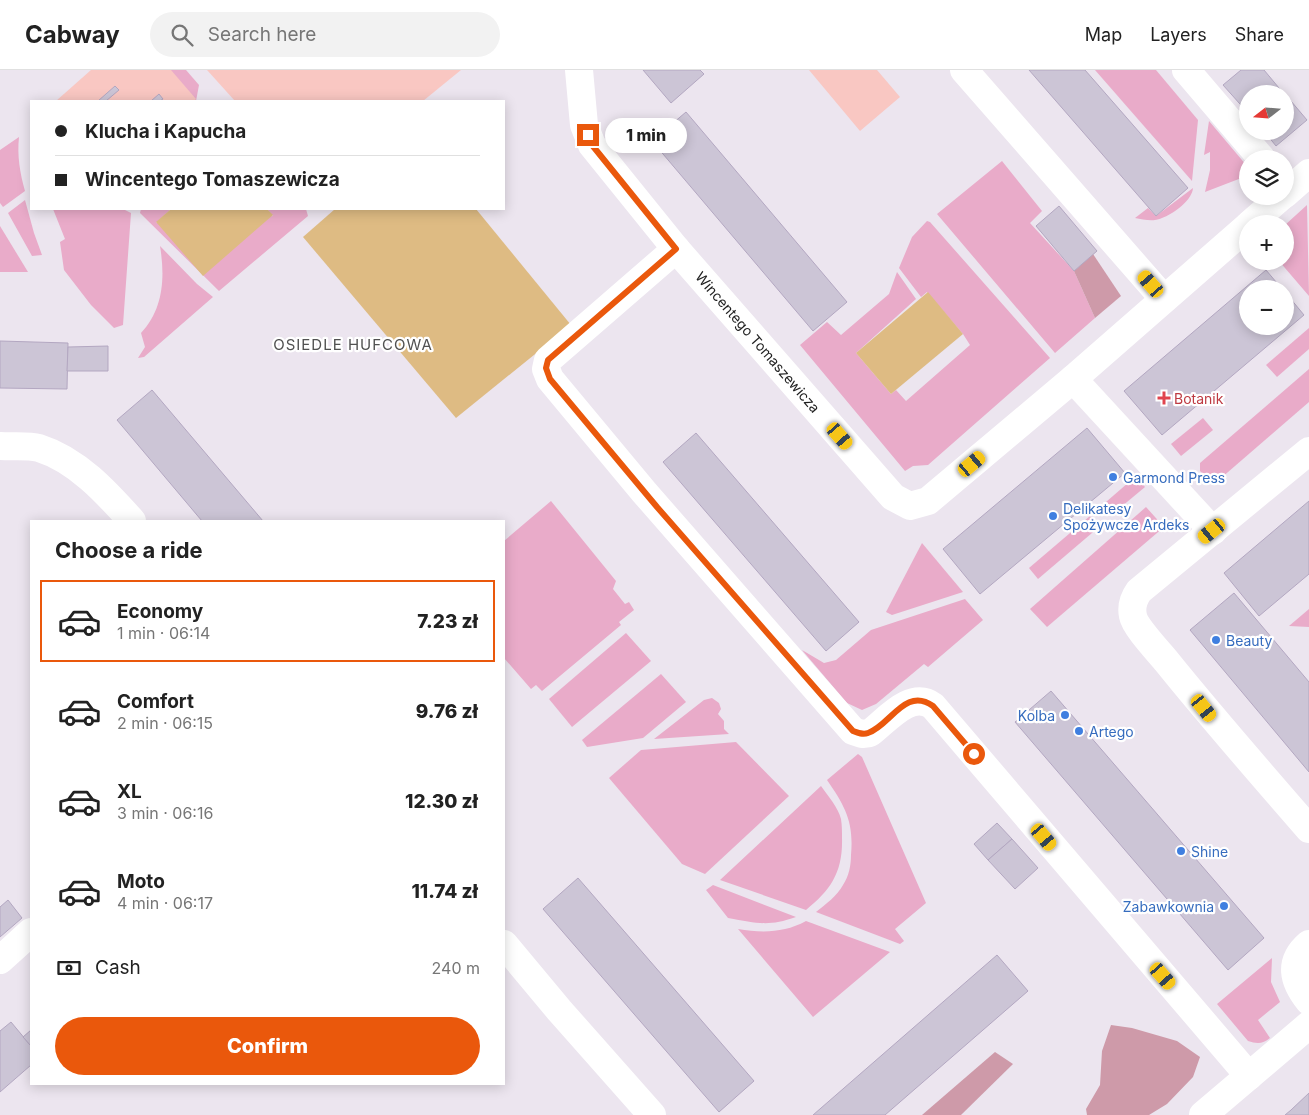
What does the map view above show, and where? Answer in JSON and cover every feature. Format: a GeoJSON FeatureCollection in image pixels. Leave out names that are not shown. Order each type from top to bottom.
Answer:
{"type":"FeatureCollection","features":[{"type":"Feature","properties":{"kind":"street","name":"Wincentego Tomaszewicza"},"geometry":{"type":"LineString","coordinates":[[579,70],[584,124],[592,145],[676,249],[893,497],[910,506],[928,501],[1073,379],[1239,234]]}},
{"type":"Feature","properties":{"kind":"street"},"geometry":{"type":"LineString","coordinates":[[964,70],[1164,299]]}},
{"type":"Feature","properties":{"kind":"street"},"geometry":{"type":"LineString","coordinates":[[1186,70],[1254,150]]}},
{"type":"Feature","properties":{"kind":"street","name":"Wincentego Tomaszewicza"},"geometry":{"type":"LineString","coordinates":[[1260,215],[1271,205]]}},
{"type":"Feature","properties":{"kind":"street"},"geometry":{"type":"LineString","coordinates":[[676,249],[548,360],[546,368],[550,379],[657,507],[853,731],[862,734],[870,733],[911,701],[919,700],[933,706],[1249,1076]]}},
{"type":"Feature","properties":{"kind":"street"},"geometry":{"type":"LineString","coordinates":[[1073,379],[1212,531]]}},
{"type":"Feature","properties":{"kind":"street"},"geometry":{"type":"LineString","coordinates":[[0,446],[38,448],[74,465],[103,489],[131,520]]}},
{"type":"Feature","properties":{"kind":"street"},"geometry":{"type":"LineString","coordinates":[[1309,451],[1139,591],[1134,598],[1133,617],[1138,626],[1216,721],[1309,829]]}},
{"type":"Feature","properties":{"kind":"street"},"geometry":{"type":"LineString","coordinates":[[0,960],[30,933]]}},
{"type":"Feature","properties":{"kind":"street"},"geometry":{"type":"LineString","coordinates":[[1309,944],[1298,956],[1294,968],[1296,979],[1309,1001]]}},
{"type":"Feature","properties":{"kind":"street"},"geometry":{"type":"LineString","coordinates":[[505,945],[559,1010],[652,1115]]}},
{"type":"Feature","properties":{"kind":"street"},"geometry":{"type":"LineString","coordinates":[[1203,1115],[1309,1025]]}},
{"type":"Feature","properties":{"kind":"shaded area"},"geometry":{"type":"Polygon","coordinates":[[[91,70],[171,70],[196,99],[195,100],[57,100],[91,70]]]}},
{"type":"Feature","properties":{"kind":"shaded area"},"geometry":{"type":"Polygon","coordinates":[[[171,70],[186,70],[199,85],[196,100],[184,100],[165,76],[171,70]]]}},
{"type":"Feature","properties":{"kind":"shaded area"},"geometry":{"type":"Polygon","coordinates":[[[207,70],[461,70],[424,100],[234,100],[207,70]]]}},
{"type":"Feature","properties":{"kind":"shaded area"},"geometry":{"type":"Polygon","coordinates":[[[809,70],[877,70],[900,97],[860,131],[809,70]]]}},
{"type":"Feature","properties":{"kind":"shaded area"},"geometry":{"type":"Polygon","coordinates":[[[1095,70],[1156,70],[1198,120],[1192,181],[1095,70]]]}},
{"type":"Feature","properties":{"kind":"shaded area"},"geometry":{"type":"Polygon","coordinates":[[[1209,121],[1239,157],[1239,179],[1205,192],[1210,170],[1210,152],[1204,155],[1209,121]]]}},
{"type":"Feature","properties":{"kind":"shaded area"},"geometry":{"type":"Polygon","coordinates":[[[19,137],[19,164],[25,191],[3,207],[0,203],[0,150],[19,137]]]}},
{"type":"Feature","properties":{"kind":"shaded area"},"geometry":{"type":"Polygon","coordinates":[[[1002,161],[1042,211],[1030,223],[1074,271],[1095,318],[1055,353],[937,214],[1002,161]]]}},
{"type":"Feature","properties":{"kind":"shaded area"},"geometry":{"type":"Polygon","coordinates":[[[1193,188],[1192,193],[1184,204],[1166,216],[1153,220],[1135,218],[1148,208],[1156,216],[1193,188]]]}},
{"type":"Feature","properties":{"kind":"shaded area"},"geometry":{"type":"Polygon","coordinates":[[[25,200],[42,255],[32,256],[8,213],[25,200]]]}},
{"type":"Feature","properties":{"kind":"shaded area"},"geometry":{"type":"Polygon","coordinates":[[[1307,205],[1309,296],[1287,270],[1294,270],[1294,217],[1307,205]]]}},
{"type":"Feature","properties":{"kind":"shaded area"},"geometry":{"type":"Polygon","coordinates":[[[53,210],[125,210],[131,213],[123,325],[114,328],[91,305],[64,270],[60,242],[65,239],[53,210]]]}},
{"type":"Feature","properties":{"kind":"shaded area"},"geometry":{"type":"Polygon","coordinates":[[[141,210],[170,210],[156,223],[273,216],[268,210],[306,210],[308,216],[219,291],[140,213],[141,210]]]}},
{"type":"Feature","properties":{"kind":"shaded area"},"geometry":{"type":"Polygon","coordinates":[[[170,210],[268,210],[273,215],[203,276],[156,222],[170,210]]]}},
{"type":"Feature","properties":{"kind":"shaded area"},"geometry":{"type":"Polygon","coordinates":[[[334,210],[477,210],[571,325],[456,418],[303,237],[334,210]]]}},
{"type":"Feature","properties":{"kind":"shaded area"},"geometry":{"type":"Polygon","coordinates":[[[927,221],[930,222],[1050,358],[928,465],[913,466],[905,471],[800,345],[827,322],[841,335],[889,294],[897,272],[916,299],[856,353],[891,394],[896,390],[906,401],[970,345],[927,292],[921,297],[899,268],[912,237],[927,221]]]}},
{"type":"Feature","properties":{"kind":"shaded area"},"geometry":{"type":"Polygon","coordinates":[[[0,226],[28,272],[0,272],[0,226]]]}},
{"type":"Feature","properties":{"kind":"shaded area"},"geometry":{"type":"Polygon","coordinates":[[[160,246],[197,284],[213,297],[144,357],[138,358],[145,347],[141,333],[149,324],[154,314],[161,292],[162,257],[160,246]]]}},
{"type":"Feature","properties":{"kind":"shaded area"},"geometry":{"type":"Polygon","coordinates":[[[1093,254],[1121,296],[1095,318],[1074,271],[1093,254]]]}},
{"type":"Feature","properties":{"kind":"shaded area"},"geometry":{"type":"Polygon","coordinates":[[[928,292],[963,334],[891,394],[856,353],[928,292]]]}},
{"type":"Feature","properties":{"kind":"shaded area"},"geometry":{"type":"Polygon","coordinates":[[[1309,328],[1309,349],[1277,377],[1266,365],[1309,328]]]}},
{"type":"Feature","properties":{"kind":"shaded area"},"geometry":{"type":"Polygon","coordinates":[[[1309,369],[1309,402],[1213,485],[1200,471],[1200,463],[1309,369]]]}},
{"type":"Feature","properties":{"kind":"shaded area"},"geometry":{"type":"Polygon","coordinates":[[[1203,418],[1213,430],[1181,456],[1171,444],[1203,418]]]}},
{"type":"Feature","properties":{"kind":"shaded area"},"geometry":{"type":"Polygon","coordinates":[[[1136,476],[1145,487],[1115,512],[1106,502],[1136,476]]]}},
{"type":"Feature","properties":{"kind":"shaded area"},"geometry":{"type":"Polygon","coordinates":[[[551,501],[616,581],[613,589],[625,604],[629,602],[634,610],[619,622],[621,625],[542,691],[536,685],[531,689],[505,659],[505,540],[551,501]]]}},
{"type":"Feature","properties":{"kind":"shaded area"},"geometry":{"type":"Polygon","coordinates":[[[1146,507],[1164,527],[1047,627],[1030,609],[1146,507]]]}},
{"type":"Feature","properties":{"kind":"shaded area"},"geometry":{"type":"Polygon","coordinates":[[[1090,516],[1099,527],[1038,579],[1029,568],[1090,516]]]}},
{"type":"Feature","properties":{"kind":"shaded area"},"geometry":{"type":"Polygon","coordinates":[[[922,543],[963,592],[892,615],[886,612],[922,543]]]}},
{"type":"Feature","properties":{"kind":"shaded area"},"geometry":{"type":"Polygon","coordinates":[[[965,599],[983,620],[928,667],[924,664],[876,704],[862,710],[847,703],[802,650],[824,663],[836,660],[871,630],[965,599]]]}},
{"type":"Feature","properties":{"kind":"shaded area"},"geometry":{"type":"Polygon","coordinates":[[[1309,609],[1309,627],[1289,626],[1309,609]]]}},
{"type":"Feature","properties":{"kind":"shaded area"},"geometry":{"type":"Polygon","coordinates":[[[626,633],[651,661],[572,727],[549,699],[626,633]]]}},
{"type":"Feature","properties":{"kind":"shaded area"},"geometry":{"type":"Polygon","coordinates":[[[661,674],[686,702],[643,738],[587,747],[582,740],[661,674]]]}},
{"type":"Feature","properties":{"kind":"shaded area"},"geometry":{"type":"Polygon","coordinates":[[[712,698],[719,703],[721,709],[718,714],[724,721],[724,729],[729,734],[654,739],[704,700],[712,698]]]}},
{"type":"Feature","properties":{"kind":"shaded area"},"geometry":{"type":"Polygon","coordinates":[[[736,742],[789,796],[705,874],[682,864],[609,778],[641,750],[736,742]]]}},
{"type":"Feature","properties":{"kind":"shaded area"},"geometry":{"type":"Polygon","coordinates":[[[858,754],[862,757],[926,903],[895,929],[904,941],[900,944],[816,912],[841,889],[847,878],[851,863],[852,843],[847,815],[827,780],[858,754]]]}},
{"type":"Feature","properties":{"kind":"shaded area"},"geometry":{"type":"Polygon","coordinates":[[[821,786],[840,815],[842,850],[834,879],[815,903],[806,910],[720,880],[821,786]]]}},
{"type":"Feature","properties":{"kind":"shaded area"},"geometry":{"type":"Polygon","coordinates":[[[713,885],[796,917],[770,923],[755,923],[728,918],[706,890],[713,885]]]}},
{"type":"Feature","properties":{"kind":"shaded area"},"geometry":{"type":"Polygon","coordinates":[[[806,921],[890,952],[813,1017],[738,929],[773,931],[789,928],[806,921]]]}},
{"type":"Feature","properties":{"kind":"shaded area"},"geometry":{"type":"Polygon","coordinates":[[[1272,958],[1271,982],[1280,1002],[1258,1020],[1270,1038],[1262,1042],[1251,1042],[1248,1041],[1217,1004],[1272,958]]]}},
{"type":"Feature","properties":{"kind":"shaded area"},"geometry":{"type":"Polygon","coordinates":[[[1111,1025],[1132,1028],[1177,1041],[1200,1057],[1193,1077],[1167,1104],[1149,1115],[1087,1115],[1086,1109],[1100,1085],[1102,1051],[1111,1025]]]}},
{"type":"Feature","properties":{"kind":"shaded area"},"geometry":{"type":"Polygon","coordinates":[[[995,1052],[1013,1064],[961,1115],[922,1115],[995,1052]]]}},
{"type":"Feature","properties":{"kind":"building"},"geometry":{"type":"Polygon","coordinates":[[[643,70],[700,70],[704,74],[671,103],[643,70]]]}},
{"type":"Feature","properties":{"kind":"building"},"geometry":{"type":"Polygon","coordinates":[[[1029,70],[1085,70],[1188,188],[1156,216],[1029,70]]]}},
{"type":"Feature","properties":{"kind":"building"},"geometry":{"type":"Polygon","coordinates":[[[1241,70],[1264,70],[1276,85],[1239,85],[1239,103],[1223,85],[1241,70]]]}},
{"type":"Feature","properties":{"kind":"building"},"geometry":{"type":"Polygon","coordinates":[[[115,86],[119,90],[107,100],[99,100],[115,86]]]}},
{"type":"Feature","properties":{"kind":"building"},"geometry":{"type":"Polygon","coordinates":[[[159,94],[163,99],[162,100],[152,100],[159,94]]]}},
{"type":"Feature","properties":{"kind":"building"},"geometry":{"type":"Polygon","coordinates":[[[1294,105],[1307,120],[1294,131],[1294,105]]]}},
{"type":"Feature","properties":{"kind":"building"},"geometry":{"type":"Polygon","coordinates":[[[686,112],[847,302],[813,331],[652,141],[686,112]]]}},
{"type":"Feature","properties":{"kind":"building"},"geometry":{"type":"Polygon","coordinates":[[[1271,140],[1283,140],[1276,146],[1271,140]]]}},
{"type":"Feature","properties":{"kind":"building"},"geometry":{"type":"Polygon","coordinates":[[[1059,206],[1097,251],[1074,271],[1036,226],[1059,206]]]}},
{"type":"Feature","properties":{"kind":"building"},"geometry":{"type":"Polygon","coordinates":[[[1266,270],[1274,280],[1254,280],[1266,270]]]}},
{"type":"Feature","properties":{"kind":"building"},"geometry":{"type":"Polygon","coordinates":[[[1239,293],[1239,335],[1280,335],[1162,435],[1124,391],[1239,293]]]}},
{"type":"Feature","properties":{"kind":"building"},"geometry":{"type":"Polygon","coordinates":[[[1294,303],[1304,315],[1294,323],[1294,303]]]}},
{"type":"Feature","properties":{"kind":"building"},"geometry":{"type":"Polygon","coordinates":[[[0,341],[68,343],[67,389],[0,388],[0,341]]]}},
{"type":"Feature","properties":{"kind":"building"},"geometry":{"type":"Polygon","coordinates":[[[108,346],[108,371],[67,371],[68,347],[108,346]]]}},
{"type":"Feature","properties":{"kind":"building"},"geometry":{"type":"Polygon","coordinates":[[[152,390],[262,520],[201,520],[117,420],[152,390]]]}},
{"type":"Feature","properties":{"kind":"building"},"geometry":{"type":"Polygon","coordinates":[[[1087,428],[1125,473],[980,594],[943,549],[1087,428]]]}},
{"type":"Feature","properties":{"kind":"building"},"geometry":{"type":"Polygon","coordinates":[[[696,433],[859,622],[826,651],[663,462],[696,433]]]}},
{"type":"Feature","properties":{"kind":"building"},"geometry":{"type":"Polygon","coordinates":[[[1309,501],[1309,574],[1259,616],[1224,573],[1309,501]]]}},
{"type":"Feature","properties":{"kind":"building"},"geometry":{"type":"Polygon","coordinates":[[[1234,593],[1309,682],[1309,772],[1190,630],[1234,593]]]}},
{"type":"Feature","properties":{"kind":"building"},"geometry":{"type":"Polygon","coordinates":[[[1051,691],[1264,938],[1228,970],[1015,722],[1051,691]]]}},
{"type":"Feature","properties":{"kind":"building"},"geometry":{"type":"Polygon","coordinates":[[[997,823],[1012,839],[988,860],[974,844],[997,823]]]}},
{"type":"Feature","properties":{"kind":"building"},"geometry":{"type":"Polygon","coordinates":[[[1012,839],[1038,868],[1015,889],[988,860],[1012,839]]]}},
{"type":"Feature","properties":{"kind":"building"},"geometry":{"type":"Polygon","coordinates":[[[578,878],[754,1081],[719,1112],[543,909],[578,878]]]}},
{"type":"Feature","properties":{"kind":"building"},"geometry":{"type":"Polygon","coordinates":[[[8,900],[22,918],[0,937],[0,907],[8,900]]]}},
{"type":"Feature","properties":{"kind":"building"},"geometry":{"type":"Polygon","coordinates":[[[997,955],[1028,991],[885,1115],[813,1115],[997,955]]]}},
{"type":"Feature","properties":{"kind":"building"},"geometry":{"type":"Polygon","coordinates":[[[11,1022],[30,1045],[30,1066],[0,1092],[0,1031],[11,1022]]]}},
{"type":"Feature","properties":{"kind":"building"},"geometry":{"type":"Polygon","coordinates":[[[30,1031],[30,1045],[23,1037],[30,1031]]]}},
{"type":"Feature","properties":{"kind":"building"},"geometry":{"type":"Polygon","coordinates":[[[1309,1093],[1309,1115],[1285,1115],[1291,1110],[1309,1093]]]}},
{"type":"Feature","properties":{"kind":"place","name":"Botanik"},"geometry":{"type":"Point","coordinates":[1164,398]}},
{"type":"Feature","properties":{"kind":"place","name":"Garmond Press"},"geometry":{"type":"Point","coordinates":[1113,477]}},
{"type":"Feature","properties":{"kind":"place","name":"Delikatesy Spożywcze Ardeks"},"geometry":{"type":"Point","coordinates":[1053,516]}},
{"type":"Feature","properties":{"kind":"place","name":"Beauty"},"geometry":{"type":"Point","coordinates":[1216,640]}},
{"type":"Feature","properties":{"kind":"place","name":"Kolba"},"geometry":{"type":"Point","coordinates":[1065,715]}},
{"type":"Feature","properties":{"kind":"place","name":"Artego"},"geometry":{"type":"Point","coordinates":[1079,731]}},
{"type":"Feature","properties":{"kind":"place","name":"Shine"},"geometry":{"type":"Point","coordinates":[1181,851]}},
{"type":"Feature","properties":{"kind":"place","name":"Zabawkownia"},"geometry":{"type":"Point","coordinates":[1224,906]}},
{"type":"Feature","properties":{"kind":"district","name":"OSIEDLE HUFCOWA"},"geometry":{"type":"Point","coordinates":[353,344]}},
{"type":"Feature","properties":{"kind":"route"},"geometry":{"type":"LineString","coordinates":[[588,135],[592,145],[676,249],[548,360],[546,368],[550,379],[735,598],[853,731],[862,734],[870,733],[905,705],[911,701],[919,700],[933,706],[974,754]]}}]}
